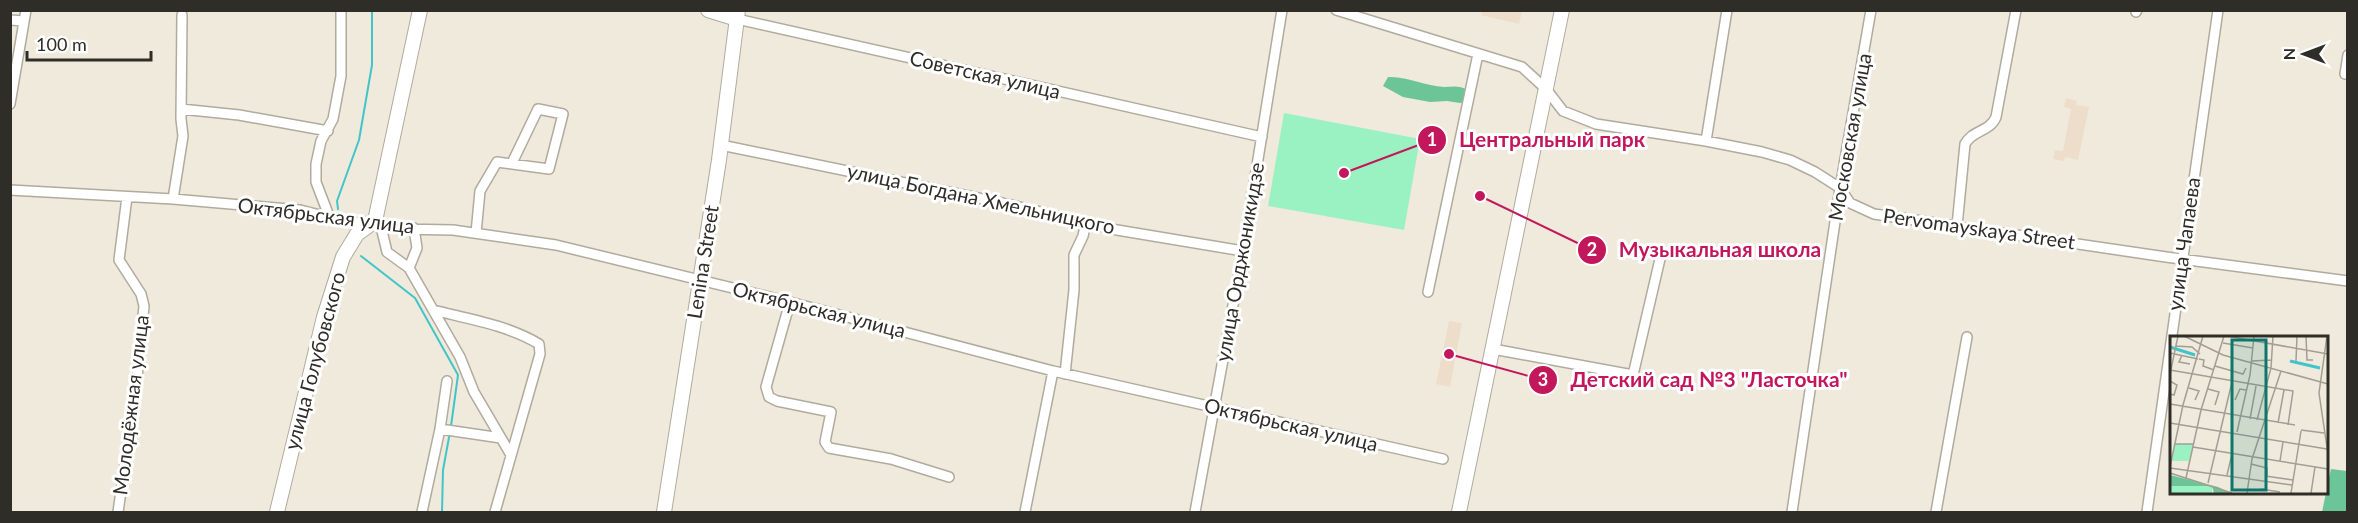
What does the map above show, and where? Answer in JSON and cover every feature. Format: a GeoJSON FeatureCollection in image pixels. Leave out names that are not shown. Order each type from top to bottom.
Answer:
{"type":"FeatureCollection","features":[{"type":"Feature","properties":{"kind":"street"},"geometry":{"type":"LineString","coordinates":[[10,104],[26,10]]}},
{"type":"Feature","properties":{"kind":"street"},"geometry":{"type":"LineString","coordinates":[[329,216],[316,182],[316,164],[321,141],[333,119],[341,76],[341,10]]}},
{"type":"Feature","properties":{"kind":"street"},"geometry":{"type":"LineString","coordinates":[[420,10],[375,221],[382,231],[387,252],[409,268],[460,357],[474,392],[511,455]]}},
{"type":"Feature","properties":{"kind":"street","name":"Советская улица"},"geometry":{"type":"LineString","coordinates":[[708,10],[1262,137]]}},
{"type":"Feature","properties":{"kind":"street","name":"улица Орджоникидзе"},"geometry":{"type":"LineString","coordinates":[[1195,513],[1243,251],[1282,10]]}},
{"type":"Feature","properties":{"kind":"street","name":"Pervomayskaya Street"},"geometry":{"type":"LineString","coordinates":[[1336,10],[1521,67],[1546,89],[1563,111],[1596,123],[1706,141],[1790,160],[1840,188],[1850,203],[1874,214],[2181,259],[2348,280]]}},
{"type":"Feature","properties":{"kind":"street"},"geometry":{"type":"LineString","coordinates":[[1459,513],[1562,10]]}},
{"type":"Feature","properties":{"kind":"street"},"geometry":{"type":"LineString","coordinates":[[1706,141],[1727,10]]}},
{"type":"Feature","properties":{"kind":"street","name":"Московская улица"},"geometry":{"type":"LineString","coordinates":[[1792,513],[1840,188],[1871,10]]}},
{"type":"Feature","properties":{"kind":"street"},"geometry":{"type":"LineString","coordinates":[[1957,226],[1965,144],[1971,136],[1984,131],[1996,117],[2016,10]]}},
{"type":"Feature","properties":{"kind":"street","name":"улица Чапаева"},"geometry":{"type":"LineString","coordinates":[[2171,336],[2218,10]]}},
{"type":"Feature","properties":{"kind":"street"},"geometry":{"type":"LineString","coordinates":[[172,199],[183,136],[182,15]]}},
{"type":"Feature","properties":{"kind":"street","name":"Lenina Street"},"geometry":{"type":"LineString","coordinates":[[664,513],[721,145],[737,15]]}},
{"type":"Feature","properties":{"kind":"street"},"geometry":{"type":"LineString","coordinates":[[10,20],[24,21]]}},
{"type":"Feature","properties":{"kind":"street"},"geometry":{"type":"LineString","coordinates":[[1428,292],[1478,54]]}},
{"type":"Feature","properties":{"kind":"street"},"geometry":{"type":"LineString","coordinates":[[2345,74],[2348,55]]}},
{"type":"Feature","properties":{"kind":"street"},"geometry":{"type":"LineString","coordinates":[[476,233],[480,191],[497,162],[549,169],[563,114],[538,109],[512,163]]}},
{"type":"Feature","properties":{"kind":"street"},"geometry":{"type":"LineString","coordinates":[[181,110],[239,115],[328,131]]}},
{"type":"Feature","properties":{"kind":"street"},"geometry":{"type":"LineString","coordinates":[[312,129],[321,141]]}},
{"type":"Feature","properties":{"kind":"street","name":"улица Богдана Хмельницкого"},"geometry":{"type":"LineString","coordinates":[[721,145],[1086,222],[1243,251]]}},
{"type":"Feature","properties":{"kind":"street","name":"Октябрьская улица"},"geometry":{"type":"LineString","coordinates":[[10,190],[172,199],[300,210],[352,222],[375,221],[398,229],[453,230],[556,245],[790,302],[1065,374],[1443,459]]}},
{"type":"Feature","properties":{"kind":"street","name":"Молодёжная улица"},"geometry":{"type":"LineString","coordinates":[[118,513],[136,388],[144,306],[141,294],[119,260],[127,197]]}},
{"type":"Feature","properties":{"kind":"street","name":"улица Голубовского"},"geometry":{"type":"LineString","coordinates":[[277,513],[324,317],[343,257],[357,234],[375,221]]}},
{"type":"Feature","properties":{"kind":"street"},"geometry":{"type":"LineString","coordinates":[[1065,374],[1073,300],[1074,255],[1083,236],[1086,222]]}},
{"type":"Feature","properties":{"kind":"street"},"geometry":{"type":"LineString","coordinates":[[409,268],[417,248],[414,228]]}},
{"type":"Feature","properties":{"kind":"street"},"geometry":{"type":"LineString","coordinates":[[1492,349],[1634,375],[1660,259]]}},
{"type":"Feature","properties":{"kind":"street"},"geometry":{"type":"LineString","coordinates":[[790,302],[766,387],[769,397],[777,401],[831,412],[825,442],[829,448],[891,459],[949,477]]}},
{"type":"Feature","properties":{"kind":"street"},"geometry":{"type":"LineString","coordinates":[[433,310],[523,335],[539,344],[540,354],[495,513]]}},
{"type":"Feature","properties":{"kind":"street"},"geometry":{"type":"LineString","coordinates":[[1936,513],[1967,337]]}},
{"type":"Feature","properties":{"kind":"street","name":"улица Чапаева"},"geometry":{"type":"LineString","coordinates":[[2147,513],[2170,341]]}},
{"type":"Feature","properties":{"kind":"street"},"geometry":{"type":"LineString","coordinates":[[1025,513],[1053,371]]}},
{"type":"Feature","properties":{"kind":"street"},"geometry":{"type":"LineString","coordinates":[[422,513],[440,429],[447,381]]}},
{"type":"Feature","properties":{"kind":"street"},"geometry":{"type":"LineString","coordinates":[[440,429],[501,438]]}},
{"type":"Feature","properties":{"kind":"shaded area"},"geometry":{"type":"Polygon","coordinates":[[[1482,10],[1522,11],[1519,24],[1481,15],[1482,10]]]}},
{"type":"Feature","properties":{"kind":"shaded area"},"geometry":{"type":"Polygon","coordinates":[[[2066,98],[2077,101],[2076,105],[2089,107],[2078,160],[2065,157],[2064,161],[2053,159],[2055,150],[2063,151],[2071,109],[2064,107],[2066,98]]]}},
{"type":"Feature","properties":{"kind":"shaded area"},"geometry":{"type":"Polygon","coordinates":[[[1449,321],[1462,323],[1450,387],[1436,384],[1449,321]]]}},
{"type":"Feature","properties":{"kind":"green space"},"geometry":{"type":"Polygon","coordinates":[[[1388,77],[1444,87],[1462,87],[1467,90],[1465,102],[1430,102],[1403,97],[1383,86],[1388,77]]]}},
{"type":"Feature","properties":{"kind":"green space"},"geometry":{"type":"Polygon","coordinates":[[[1284,113],[1420,139],[1404,230],[1268,206],[1284,113]]]}},
{"type":"Feature","properties":{"kind":"green space"},"geometry":{"type":"Polygon","coordinates":[[[2331,469],[2347,471],[2347,512],[2322,512],[2326,493],[2328,493],[2331,469]]]}},
{"type":"Feature","properties":{"kind":"waterway"},"geometry":{"type":"LineString","coordinates":[[338,209],[337,201],[359,140],[372,65],[372,10]]}},
{"type":"Feature","properties":{"kind":"waterway"},"geometry":{"type":"LineString","coordinates":[[361,256],[415,298],[458,375],[451,426]]}},
{"type":"Feature","properties":{"kind":"waterway"},"geometry":{"type":"LineString","coordinates":[[442,512],[443,470],[450,432]]}},
{"type":"Feature","properties":{"kind":"place","name":"Центральный парк"},"geometry":{"type":"Point","coordinates":[1344,173]}},
{"type":"Feature","properties":{"kind":"place","name":"Музыкальная школа"},"geometry":{"type":"Point","coordinates":[1480,196]}},
{"type":"Feature","properties":{"kind":"place","name":"Детский сад №3 \"Ласточка\""},"geometry":{"type":"Point","coordinates":[1449,354]}}]}
